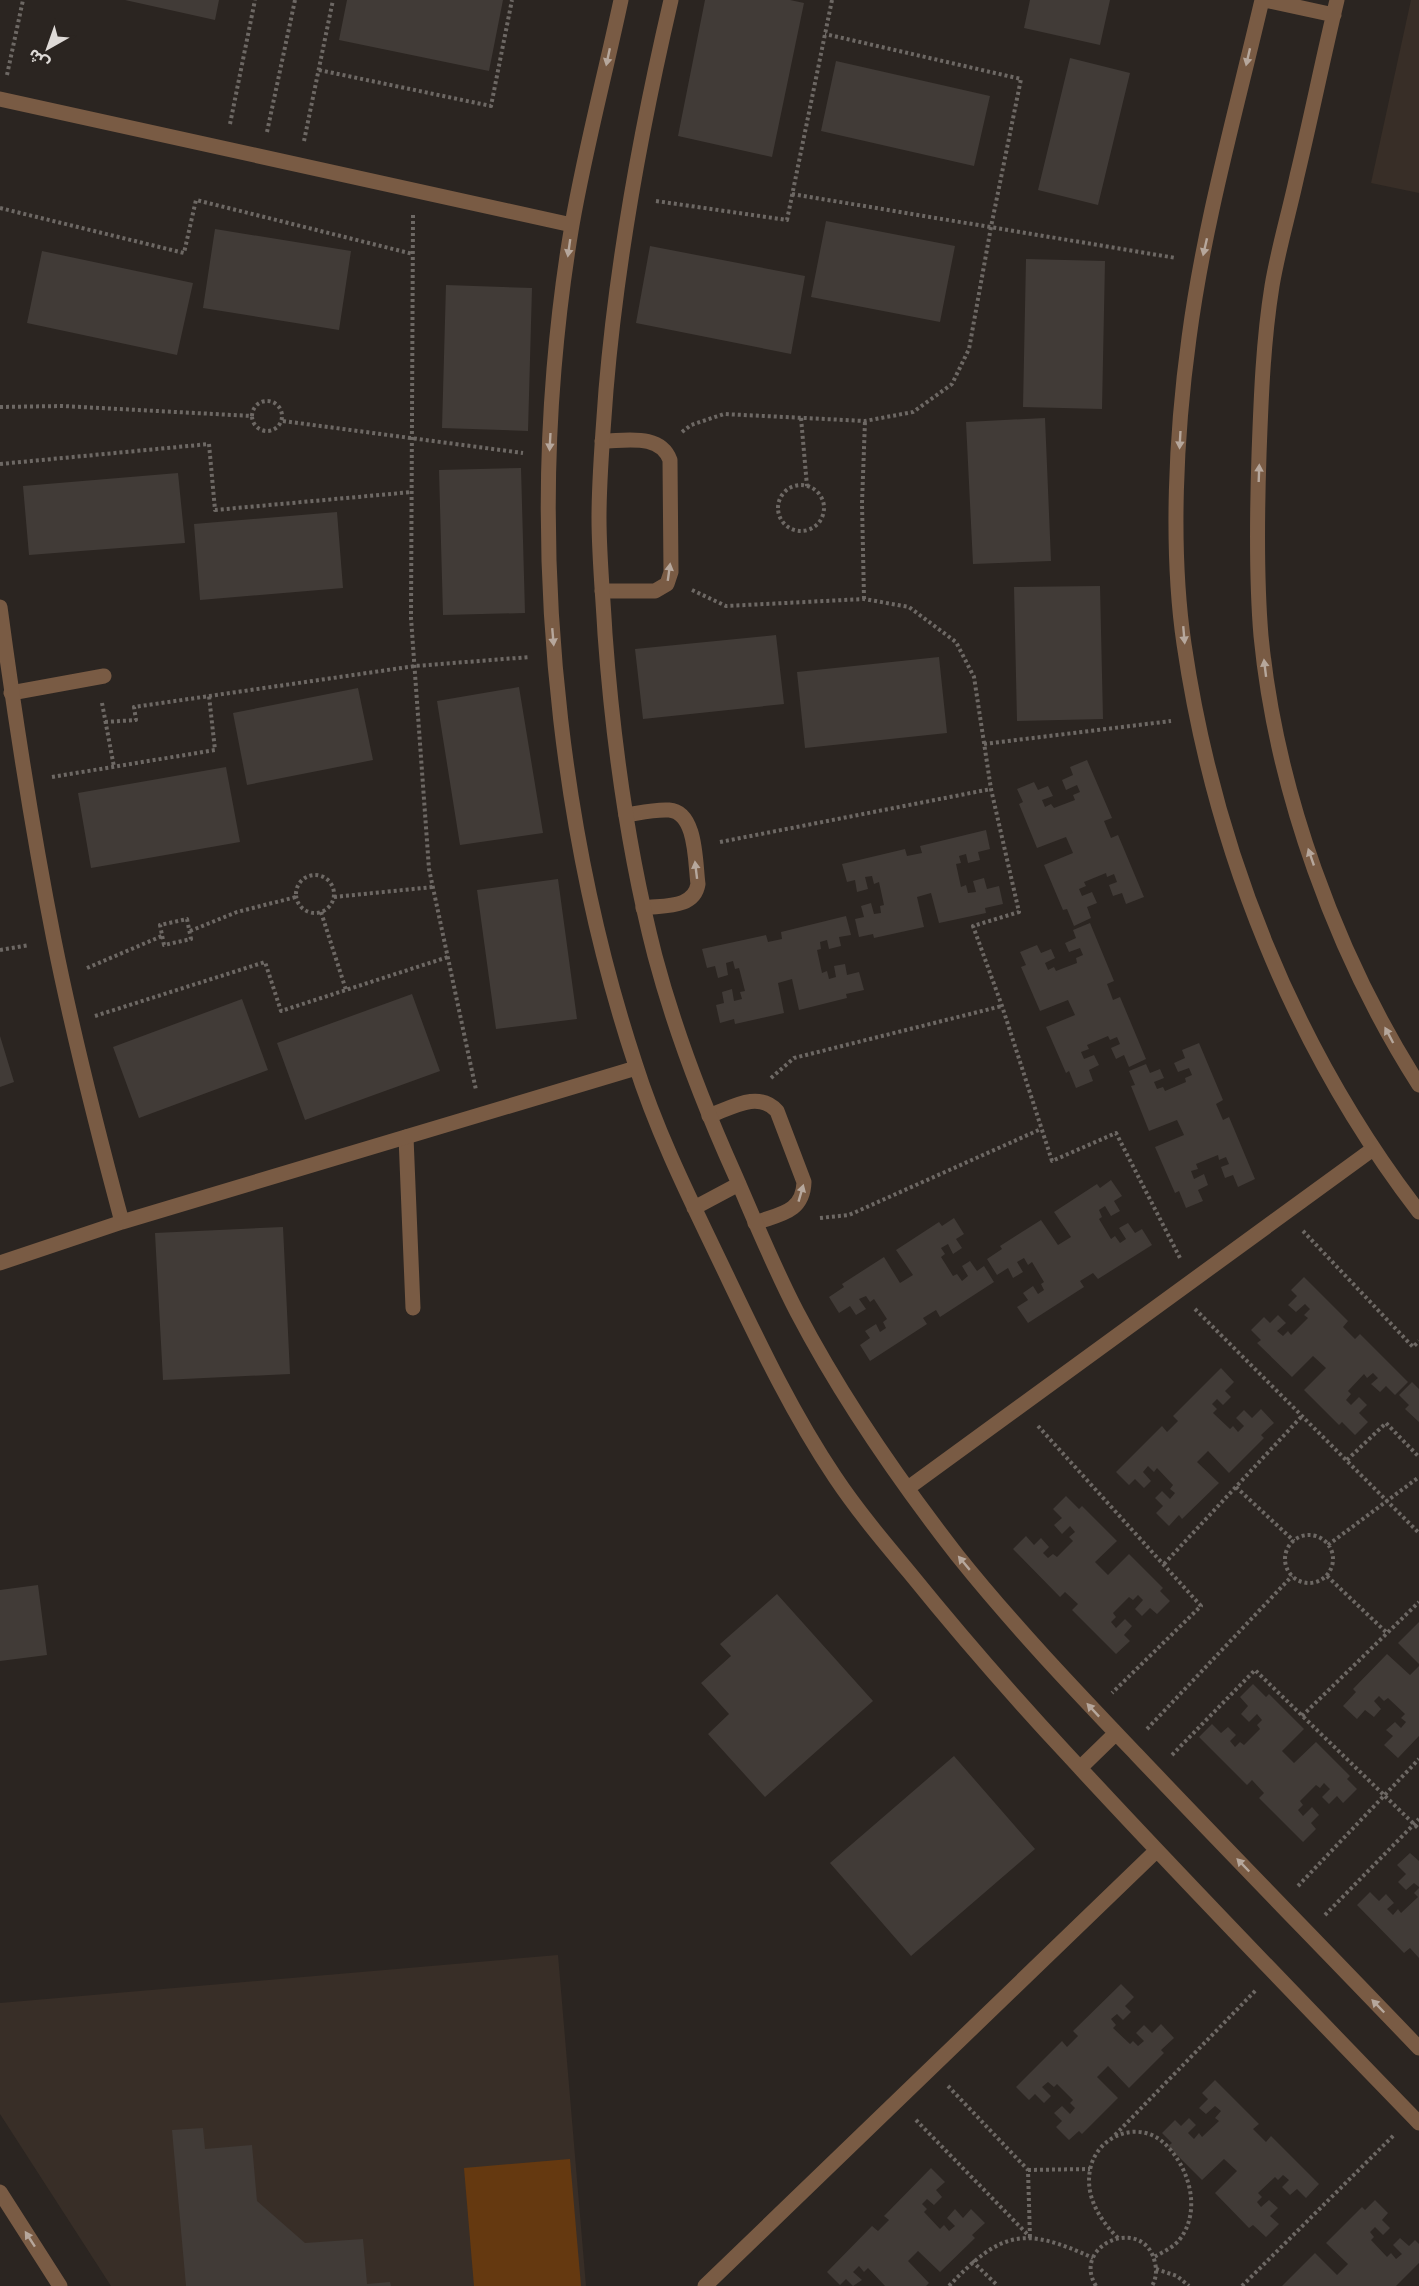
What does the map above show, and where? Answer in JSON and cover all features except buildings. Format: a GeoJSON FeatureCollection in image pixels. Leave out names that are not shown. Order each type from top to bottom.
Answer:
{"type":"FeatureCollection","features":[{"type":"Feature","properties":{"kind":"street"},"geometry":{"type":"LineString","coordinates":[[621,0],[572,225],[554,370],[548,524],[550,602],[566,757],[579,835],[612,989],[636,1068],[662,1137],[694,1208],[788,1399],[833,1474],[867,1520],[971,1649],[1156,1851],[1416,2120]]}},
{"type":"Feature","properties":{"kind":"street"},"geometry":{"type":"LineString","coordinates":[[671,0],[645,114],[612,317],[602,441],[599,518],[608,668],[626,815],[657,963],[680,1038],[709,1116],[797,1313],[832,1374],[908,1488],[957,1555],[1016,1625],[1116,1734],[1419,2048]]}},
{"type":"Feature","properties":{"kind":"street"},"geometry":{"type":"LineString","coordinates":[[1419,1085],[1398,1052],[1365,990],[1337,927],[1294,806],[1269,693],[1261,636],[1258,578],[1258,484],[1264,369],[1272,286],[1336,7],[1263,0],[1201,262],[1188,348],[1181,413],[1177,489],[1178,566],[1184,642],[1198,718],[1216,793],[1234,855],[1264,938],[1329,1078],[1373,1149],[1419,1212]]}},
{"type":"Feature","properties":{"kind":"street"},"geometry":{"type":"LineString","coordinates":[[1,99],[572,225]]}},
{"type":"Feature","properties":{"kind":"street"},"geometry":{"type":"LineString","coordinates":[[602,441],[651,441],[663,447],[670,460],[671,572],[666,584],[656,591],[602,591]]}},
{"type":"Feature","properties":{"kind":"street"},"geometry":{"type":"LineString","coordinates":[[0,608],[25,782],[62,979],[122,1222]]}},
{"type":"Feature","properties":{"kind":"street"},"geometry":{"type":"LineString","coordinates":[[11,693],[100,676]]}},
{"type":"Feature","properties":{"kind":"street"},"geometry":{"type":"LineString","coordinates":[[626,815],[669,810],[688,821],[698,884],[693,897],[681,903],[644,908]]}},
{"type":"Feature","properties":{"kind":"street"},"geometry":{"type":"LineString","coordinates":[[0,1263],[122,1222],[636,1068]]}},
{"type":"Feature","properties":{"kind":"street"},"geometry":{"type":"LineString","coordinates":[[709,1116],[753,1100],[771,1105],[777,1111],[804,1182],[801,1199],[790,1210],[755,1223]]}},
{"type":"Feature","properties":{"kind":"street"},"geometry":{"type":"LineString","coordinates":[[406,1137],[413,1308]]}},
{"type":"Feature","properties":{"kind":"street"},"geometry":{"type":"LineString","coordinates":[[908,1488],[1373,1149]]}},
{"type":"Feature","properties":{"kind":"street"},"geometry":{"type":"LineString","coordinates":[[694,1208],[739,1184]]}},
{"type":"Feature","properties":{"kind":"street"},"geometry":{"type":"LineString","coordinates":[[1080,1768],[1116,1734]]}},
{"type":"Feature","properties":{"kind":"street"},"geometry":{"type":"LineString","coordinates":[[705,2286],[1156,1851]]}},
{"type":"Feature","properties":{"kind":"street"},"geometry":{"type":"LineString","coordinates":[[0,2192],[60,2286]]}},
{"type":"Feature","properties":{"kind":"path"},"geometry":{"type":"LineString","coordinates":[[1,99],[22,0]]}},
{"type":"Feature","properties":{"kind":"path"},"geometry":{"type":"LineString","coordinates":[[225,149],[255,0]]}},
{"type":"Feature","properties":{"kind":"path"},"geometry":{"type":"LineString","coordinates":[[261,157],[295,0]]}},
{"type":"Feature","properties":{"kind":"path"},"geometry":{"type":"LineString","coordinates":[[299,165],[333,0]]}},
{"type":"Feature","properties":{"kind":"path"},"geometry":{"type":"LineString","coordinates":[[319,70],[491,106],[512,0]]}},
{"type":"Feature","properties":{"kind":"path"},"geometry":{"type":"LineString","coordinates":[[632,197],[787,220],[832,0]]}},
{"type":"Feature","properties":{"kind":"path"},"geometry":{"type":"LineString","coordinates":[[663,447],[691,424],[724,414],[865,421],[913,412],[952,384],[969,349],[1021,79],[825,34]]}},
{"type":"Feature","properties":{"kind":"path"},"geometry":{"type":"LineString","coordinates":[[413,190],[411,618],[429,869],[481,1114]]}},
{"type":"Feature","properties":{"kind":"path"},"geometry":{"type":"LineString","coordinates":[[792,194],[1201,262]]}},
{"type":"Feature","properties":{"kind":"path"},"geometry":{"type":"LineString","coordinates":[[0,208],[184,253],[196,200],[413,254]]}},
{"type":"Feature","properties":{"kind":"path"},"geometry":{"type":"LineString","coordinates":[[270,400],[278,404],[282,412],[282,421],[278,428],[270,431],[261,430],[254,425],[252,416],[254,407],[270,400]]}},
{"type":"Feature","properties":{"kind":"path"},"geometry":{"type":"LineString","coordinates":[[0,407],[62,406],[252,416]]}},
{"type":"Feature","properties":{"kind":"path"},"geometry":{"type":"LineString","coordinates":[[801,418],[807,486]]}},
{"type":"Feature","properties":{"kind":"path"},"geometry":{"type":"LineString","coordinates":[[282,421],[550,456]]}},
{"type":"Feature","properties":{"kind":"path"},"geometry":{"type":"LineString","coordinates":[[864,599],[862,503],[865,421]]}},
{"type":"Feature","properties":{"kind":"path"},"geometry":{"type":"LineString","coordinates":[[0,464],[209,444],[215,510],[412,492]]}},
{"type":"Feature","properties":{"kind":"path"},"geometry":{"type":"LineString","coordinates":[[796,486],[807,486],[823,499],[822,519],[816,527],[806,531],[796,531],[786,526],[780,518],[778,507],[781,498],[788,490],[796,486]]}},
{"type":"Feature","properties":{"kind":"path"},"geometry":{"type":"LineString","coordinates":[[671,572],[695,593],[726,606],[864,599],[909,607],[956,642],[974,677],[991,789],[1019,912],[973,926],[1002,1006],[1052,1161],[1116,1133],[1191,1282]]}},
{"type":"Feature","properties":{"kind":"path"},"geometry":{"type":"LineString","coordinates":[[105,722],[136,720],[134,707],[415,666],[555,655]]}},
{"type":"Feature","properties":{"kind":"path"},"geometry":{"type":"LineString","coordinates":[[100,676],[105,722],[114,767]]}},
{"type":"Feature","properties":{"kind":"path"},"geometry":{"type":"LineString","coordinates":[[25,782],[215,750],[209,696]]}},
{"type":"Feature","properties":{"kind":"path"},"geometry":{"type":"LineString","coordinates":[[984,744],[1198,718]]}},
{"type":"Feature","properties":{"kind":"path"},"geometry":{"type":"LineString","coordinates":[[693,848],[991,789]]}},
{"type":"Feature","properties":{"kind":"path"},"geometry":{"type":"LineString","coordinates":[[315,874],[330,881],[334,889],[334,897],[327,909],[312,913],[305,910],[296,897],[296,889],[300,882],[315,874]]}},
{"type":"Feature","properties":{"kind":"path"},"geometry":{"type":"LineString","coordinates":[[334,897],[433,887]]}},
{"type":"Feature","properties":{"kind":"path"},"geometry":{"type":"LineString","coordinates":[[190,931],[237,912],[296,897]]}},
{"type":"Feature","properties":{"kind":"path"},"geometry":{"type":"LineString","coordinates":[[321,912],[346,990]]}},
{"type":"Feature","properties":{"kind":"path"},"geometry":{"type":"LineString","coordinates":[[187,919],[191,939],[164,945],[162,936],[159,925],[187,919]]}},
{"type":"Feature","properties":{"kind":"path"},"geometry":{"type":"LineString","coordinates":[[62,979],[162,936]]}},
{"type":"Feature","properties":{"kind":"path"},"geometry":{"type":"LineString","coordinates":[[72,1024],[265,962],[281,1011],[448,957]]}},
{"type":"Feature","properties":{"kind":"path"},"geometry":{"type":"LineString","coordinates":[[753,1100],[772,1077],[794,1058],[1002,1006]]}},
{"type":"Feature","properties":{"kind":"path"},"geometry":{"type":"LineString","coordinates":[[790,1210],[819,1218],[849,1215],[1041,1129]]}},
{"type":"Feature","properties":{"kind":"path"},"geometry":{"type":"LineString","coordinates":[[1286,1213],[1413,1347],[1419,1341]]}},
{"type":"Feature","properties":{"kind":"path"},"geometry":{"type":"LineString","coordinates":[[1178,1292],[1419,1533]]}},
{"type":"Feature","properties":{"kind":"path"},"geometry":{"type":"LineString","coordinates":[[1020,1407],[1201,1606],[1094,1710]]}},
{"type":"Feature","properties":{"kind":"path"},"geometry":{"type":"LineString","coordinates":[[1164,1564],[1302,1416]]}},
{"type":"Feature","properties":{"kind":"path"},"geometry":{"type":"LineString","coordinates":[[1347,1460],[1386,1423],[1419,1457]]}},
{"type":"Feature","properties":{"kind":"path"},"geometry":{"type":"LineString","coordinates":[[1328,1545],[1419,1477]]}},
{"type":"Feature","properties":{"kind":"path"},"geometry":{"type":"LineString","coordinates":[[1236,1487],[1294,1541]]}},
{"type":"Feature","properties":{"kind":"path"},"geometry":{"type":"LineString","coordinates":[[1308,1535],[1316,1536],[1328,1545],[1333,1552],[1334,1561],[1327,1576],[1313,1583],[1305,1583],[1292,1576],[1287,1567],[1286,1558],[1288,1549],[1294,1541],[1308,1535]]}},
{"type":"Feature","properties":{"kind":"path"},"geometry":{"type":"LineString","coordinates":[[1130,1747],[1292,1576]]}},
{"type":"Feature","properties":{"kind":"path"},"geometry":{"type":"LineString","coordinates":[[1327,1576],[1387,1633]]}},
{"type":"Feature","properties":{"kind":"path"},"geometry":{"type":"LineString","coordinates":[[1302,1716],[1419,1602]]}},
{"type":"Feature","properties":{"kind":"path"},"geometry":{"type":"LineString","coordinates":[[1155,1774],[1255,1670],[1419,1829]]}},
{"type":"Feature","properties":{"kind":"path"},"geometry":{"type":"LineString","coordinates":[[1281,1904],[1419,1759]]}},
{"type":"Feature","properties":{"kind":"path"},"geometry":{"type":"LineString","coordinates":[[1308,1932],[1419,1819]]}},
{"type":"Feature","properties":{"kind":"path"},"geometry":{"type":"LineString","coordinates":[[1118,2238],[1106,2227],[1091,2197],[1090,2169],[1096,2152],[1274,1972]]}},
{"type":"Feature","properties":{"kind":"path"},"geometry":{"type":"LineString","coordinates":[[931,2068],[1028,2170],[1030,2238]]}},
{"type":"Feature","properties":{"kind":"path"},"geometry":{"type":"LineString","coordinates":[[897,2101],[1030,2238]]}},
{"type":"Feature","properties":{"kind":"path"},"geometry":{"type":"LineString","coordinates":[[1242,2286],[1416,2120]]}},
{"type":"Feature","properties":{"kind":"path"},"geometry":{"type":"LineString","coordinates":[[1113,2137],[1138,2132],[1164,2143],[1183,2169],[1189,2185],[1192,2202],[1189,2221],[1180,2239],[1154,2257]]}},
{"type":"Feature","properties":{"kind":"path"},"geometry":{"type":"LineString","coordinates":[[1028,2170],[1090,2169]]}},
{"type":"Feature","properties":{"kind":"path"},"geometry":{"type":"LineString","coordinates":[[1096,2286],[1091,2270],[1093,2258],[1100,2247],[1110,2240],[1123,2237],[1136,2239],[1146,2246],[1154,2257],[1156,2270],[1152,2286]]}},
{"type":"Feature","properties":{"kind":"path"},"geometry":{"type":"LineString","coordinates":[[949,2286],[972,2261],[998,2244],[1030,2238],[1047,2239],[1093,2258]]}},
{"type":"Feature","properties":{"kind":"path"},"geometry":{"type":"LineString","coordinates":[[972,2261],[998,2286]]}},
{"type":"Feature","properties":{"kind":"path"},"geometry":{"type":"LineString","coordinates":[[1156,2270],[1177,2276],[1189,2286]]}},
{"type":"Feature","properties":{"kind":"shaded area"},"geometry":{"type":"Polygon","coordinates":[[[1411,0],[1419,0],[1419,193],[1371,183],[1411,0]]]}},
{"type":"Feature","properties":{"kind":"shaded area"},"geometry":{"type":"Polygon","coordinates":[[[558,1955],[586,2286],[111,2286],[0,2114],[0,2003],[558,1955]]]}},
{"type":"Feature","properties":{"kind":"shaded area"},"geometry":{"type":"Polygon","coordinates":[[[570,2159],[581,2286],[474,2286],[464,2168],[570,2159]]]}}]}
